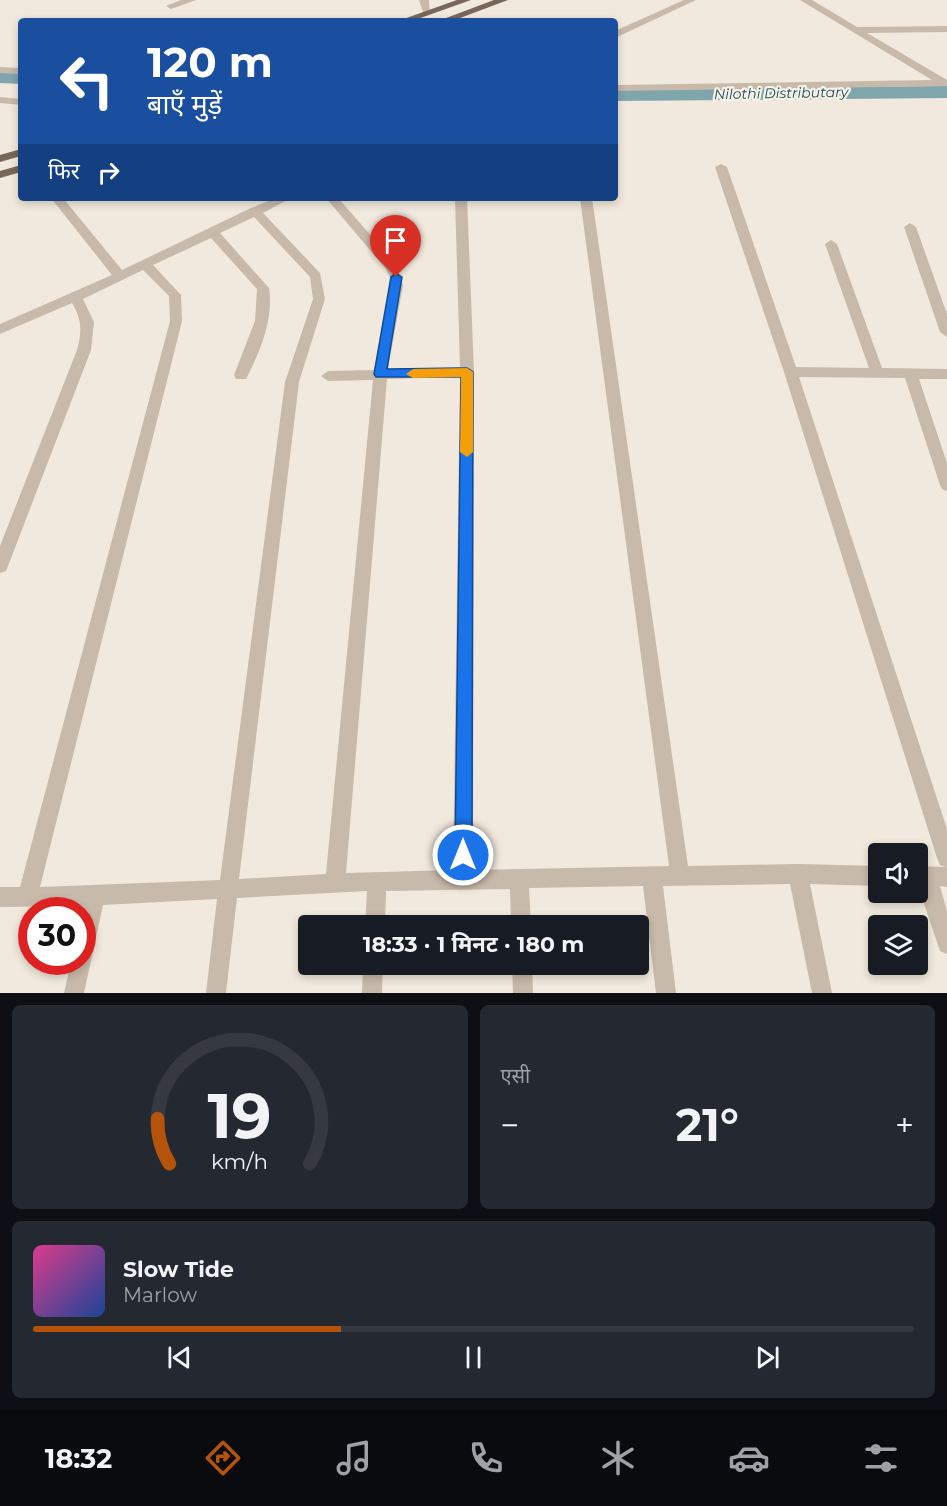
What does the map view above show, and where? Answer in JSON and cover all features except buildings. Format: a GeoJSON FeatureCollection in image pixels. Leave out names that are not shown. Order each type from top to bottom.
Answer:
{"type":"FeatureCollection","features":[{"type":"Feature","properties":{"kind":"main road"},"geometry":{"type":"LineString","coordinates":[[412,18],[466,0]]}},
{"type":"Feature","properties":{"kind":"main road"},"geometry":{"type":"LineString","coordinates":[[451,18],[502,0]]}},
{"type":"Feature","properties":{"kind":"main road"},"geometry":{"type":"LineString","coordinates":[[0,159],[18,153]]}},
{"type":"Feature","properties":{"kind":"main road"},"geometry":{"type":"LineString","coordinates":[[0,175],[18,169]]}},
{"type":"Feature","properties":{"kind":"street"},"geometry":{"type":"LineString","coordinates":[[171,7],[191,0]]}},
{"type":"Feature","properties":{"kind":"street"},"geometry":{"type":"LineString","coordinates":[[424,0],[427,13]]}},
{"type":"Feature","properties":{"kind":"street"},"geometry":{"type":"LineString","coordinates":[[618,34],[691,0]]}},
{"type":"Feature","properties":{"kind":"street"},"geometry":{"type":"LineString","coordinates":[[805,0],[946,84]]}},
{"type":"Feature","properties":{"kind":"street"},"geometry":{"type":"LineString","coordinates":[[858,30],[947,30]]}},
{"type":"Feature","properties":{"kind":"street"},"geometry":{"type":"LineString","coordinates":[[0,70],[18,71]]}},
{"type":"Feature","properties":{"kind":"street"},"geometry":{"type":"LineString","coordinates":[[618,88],[946,84]]}},
{"type":"Feature","properties":{"kind":"street"},"geometry":{"type":"LineString","coordinates":[[0,100],[18,102]]}},
{"type":"Feature","properties":{"kind":"street"},"geometry":{"type":"LineString","coordinates":[[721,167],[791,372],[947,858]]}},
{"type":"Feature","properties":{"kind":"street"},"geometry":{"type":"LineString","coordinates":[[59,201],[119,275]]}},
{"type":"Feature","properties":{"kind":"street"},"geometry":{"type":"LineString","coordinates":[[0,329],[75,297],[278,201]]}},
{"type":"Feature","properties":{"kind":"street"},"geometry":{"type":"LineString","coordinates":[[335,201],[386,258],[396,277],[380,374],[335,882]]}},
{"type":"Feature","properties":{"kind":"street"},"geometry":{"type":"LineString","coordinates":[[460,201],[467,372],[463,879]]}},
{"type":"Feature","properties":{"kind":"street"},"geometry":{"type":"LineString","coordinates":[[586,201],[680,876]]}},
{"type":"Feature","properties":{"kind":"street"},"geometry":{"type":"LineString","coordinates":[[216,993],[292,382],[319,299],[316,276],[255,211]]}},
{"type":"Feature","properties":{"kind":"street"},"geometry":{"type":"LineString","coordinates":[[910,226],[947,332]]}},
{"type":"Feature","properties":{"kind":"street"},"geometry":{"type":"LineString","coordinates":[[211,231],[263,288],[265,296],[260,324],[242,375]]}},
{"type":"Feature","properties":{"kind":"street"},"geometry":{"type":"LineString","coordinates":[[831,244],[878,372]]}},
{"type":"Feature","properties":{"kind":"street"},"geometry":{"type":"LineString","coordinates":[[28,895],[176,321],[176,295],[144,263]]}},
{"type":"Feature","properties":{"kind":"street"},"geometry":{"type":"LineString","coordinates":[[0,566],[88,337],[87,315],[75,297]]}},
{"type":"Feature","properties":{"kind":"street"},"geometry":{"type":"LineString","coordinates":[[328,376],[467,372]]}},
{"type":"Feature","properties":{"kind":"street"},"geometry":{"type":"LineString","coordinates":[[791,372],[947,375]]}},
{"type":"Feature","properties":{"kind":"street"},"geometry":{"type":"LineString","coordinates":[[910,373],[947,485]]}},
{"type":"Feature","properties":{"kind":"street"},"geometry":{"type":"LineString","coordinates":[[798,874],[822,993]]}},
{"type":"Feature","properties":{"kind":"street"},"geometry":{"type":"LineString","coordinates":[[0,897],[95,896],[230,890],[335,882],[798,874],[868,876]]}},
{"type":"Feature","properties":{"kind":"street"},"geometry":{"type":"LineString","coordinates":[[652,877],[666,993]]}},
{"type":"Feature","properties":{"kind":"street"},"geometry":{"type":"LineString","coordinates":[[931,877],[947,944]]}},
{"type":"Feature","properties":{"kind":"street"},"geometry":{"type":"LineString","coordinates":[[519,879],[521,915]]}},
{"type":"Feature","properties":{"kind":"street"},"geometry":{"type":"LineString","coordinates":[[375,915],[377,881]]}},
{"type":"Feature","properties":{"kind":"street"},"geometry":{"type":"LineString","coordinates":[[74,993],[78,975]]}},
{"type":"Feature","properties":{"kind":"street"},"geometry":{"type":"LineString","coordinates":[[372,993],[373,975]]}},
{"type":"Feature","properties":{"kind":"street"},"geometry":{"type":"LineString","coordinates":[[522,975],[523,993]]}},
{"type":"Feature","properties":{"kind":"waterway","name":"Nilothi Distributary"},"geometry":{"type":"LineString","coordinates":[[0,77],[18,78]]}},
{"type":"Feature","properties":{"kind":"waterway","name":"Nilothi Distributary"},"geometry":{"type":"LineString","coordinates":[[618,95],[947,92]]}},
{"type":"Feature","properties":{"kind":"slow traffic"},"geometry":{"type":"LineString","coordinates":[[413,374],[467,372],[467,452]]}},
{"type":"Feature","properties":{"kind":"route"},"geometry":{"type":"LineString","coordinates":[[396,277],[397,285],[380,374],[467,372],[463,855]]}}]}
